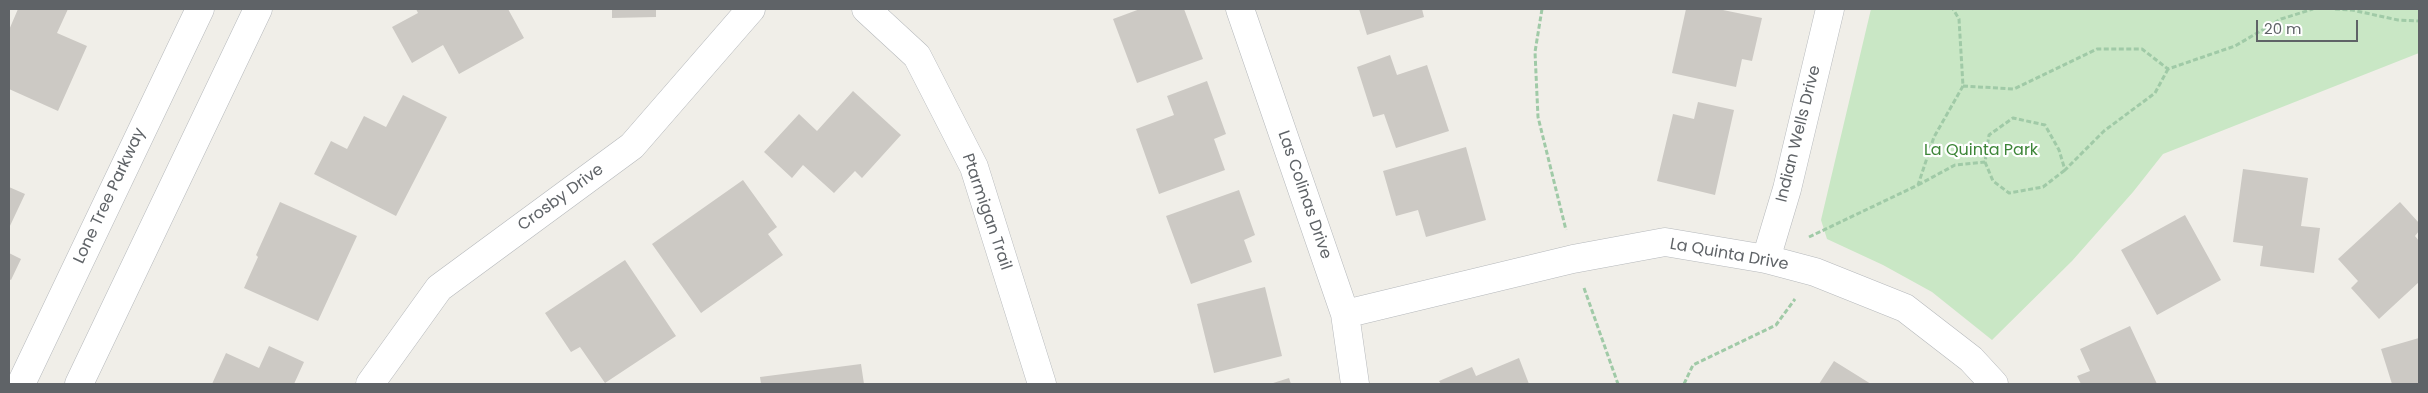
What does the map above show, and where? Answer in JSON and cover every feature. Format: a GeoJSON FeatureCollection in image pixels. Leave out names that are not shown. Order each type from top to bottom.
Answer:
{"type":"FeatureCollection","features":[{"type":"Feature","properties":{"kind":"street","name":"Lone Tree Parkway"},"geometry":{"type":"LineString","coordinates":[[21,384],[200,9]]}},
{"type":"Feature","properties":{"kind":"street"},"geometry":{"type":"LineString","coordinates":[[79,384],[258,9]]}},
{"type":"Feature","properties":{"kind":"street","name":"Crosby Drive"},"geometry":{"type":"LineString","coordinates":[[370,384],[438,288],[632,146],[750,9]]}},
{"type":"Feature","properties":{"kind":"street","name":"Ptarmigan Trail"},"geometry":{"type":"LineString","coordinates":[[866,9],[916,56],[974,168],[1042,384]]}},
{"type":"Feature","properties":{"kind":"street","name":"Las Colinas Drive"},"geometry":{"type":"LineString","coordinates":[[1240,9],[1346,314],[1355,384]]}},
{"type":"Feature","properties":{"kind":"street","name":"Indian Wells Drive"},"geometry":{"type":"LineString","coordinates":[[1766,258],[1787,189],[1830,9]]}},
{"type":"Feature","properties":{"kind":"street","name":"La Quinta Drive"},"geometry":{"type":"LineString","coordinates":[[1346,314],[1573,258],[1665,242],[1766,258],[1815,272],[1905,308],[1971,360],[1994,384]]}},
{"type":"Feature","properties":{"kind":"path"},"geometry":{"type":"LineString","coordinates":[[1542,9],[1535,52],[1538,118],[1573,258],[1618,384]]}},
{"type":"Feature","properties":{"kind":"path"},"geometry":{"type":"LineString","coordinates":[[1918,185],[1934,137],[1963,86],[1959,19],[1953,9]]}},
{"type":"Feature","properties":{"kind":"path"},"geometry":{"type":"LineString","coordinates":[[2065,170],[2060,150],[2045,125],[2013,118],[1990,135],[1985,162],[1993,181],[2009,193],[2043,187],[2065,170],[2104,131],[2155,93],[2168,69],[2235,46],[2281,20],[2313,9]]}},
{"type":"Feature","properties":{"kind":"path"},"geometry":{"type":"LineString","coordinates":[[2335,9],[2352,10],[2398,20],[2419,21]]}},
{"type":"Feature","properties":{"kind":"path"},"geometry":{"type":"LineString","coordinates":[[1963,86],[2014,89],[2097,49],[2142,49],[2168,69]]}},
{"type":"Feature","properties":{"kind":"path"},"geometry":{"type":"LineString","coordinates":[[1766,258],[1918,185],[1955,165],[1985,162]]}},
{"type":"Feature","properties":{"kind":"path"},"geometry":{"type":"LineString","coordinates":[[1684,384],[1693,365],[1776,326],[1815,272]]}},
{"type":"Feature","properties":{"kind":"green space","name":"La Quinta Park"},"geometry":{"type":"Polygon","coordinates":[[[1871,9],[2419,9],[2419,53],[2163,154],[2133,192],[2072,261],[1992,340],[1932,292],[1883,265],[1827,239],[1821,220],[1871,9]]]}},
{"type":"Feature","properties":{"kind":"building"},"geometry":{"type":"Polygon","coordinates":[[[18,9],[68,9],[57,33],[87,46],[58,111],[9,89],[9,30],[18,9]]]}},
{"type":"Feature","properties":{"kind":"building"},"geometry":{"type":"Polygon","coordinates":[[[416,9],[508,9],[524,38],[459,74],[443,45],[412,63],[392,27],[418,13],[416,9]]]}},
{"type":"Feature","properties":{"kind":"building"},"geometry":{"type":"Polygon","coordinates":[[[612,9],[656,9],[656,17],[612,18],[612,9]]]}},
{"type":"Feature","properties":{"kind":"building"},"geometry":{"type":"Polygon","coordinates":[[[1140,9],[1184,9],[1203,59],[1137,83],[1113,19],[1140,9]]]}},
{"type":"Feature","properties":{"kind":"building"},"geometry":{"type":"Polygon","coordinates":[[[1359,9],[1422,9],[1424,17],[1367,35],[1359,9]]]}},
{"type":"Feature","properties":{"kind":"building"},"geometry":{"type":"Polygon","coordinates":[[[1686,9],[1718,9],[1762,18],[1752,61],[1742,59],[1736,87],[1672,73],[1686,9]]]}},
{"type":"Feature","properties":{"kind":"building"},"geometry":{"type":"Polygon","coordinates":[[[1390,55],[1397,75],[1427,65],[1449,131],[1396,148],[1384,114],[1373,117],[1357,67],[1390,55]]]}},
{"type":"Feature","properties":{"kind":"building"},"geometry":{"type":"Polygon","coordinates":[[[1207,81],[1226,134],[1214,139],[1225,170],[1159,194],[1136,129],[1174,115],[1167,96],[1207,81]]]}},
{"type":"Feature","properties":{"kind":"building"},"geometry":{"type":"Polygon","coordinates":[[[853,91],[901,135],[862,178],[855,171],[834,193],[803,165],[792,178],[764,152],[799,114],[817,131],[853,91]]]}},
{"type":"Feature","properties":{"kind":"building"},"geometry":{"type":"Polygon","coordinates":[[[403,95],[447,117],[396,216],[314,174],[331,141],[347,149],[364,116],[386,127],[403,95]]]}},
{"type":"Feature","properties":{"kind":"building"},"geometry":{"type":"Polygon","coordinates":[[[1698,102],[1734,110],[1715,195],[1657,181],[1673,114],[1694,119],[1698,102]]]}},
{"type":"Feature","properties":{"kind":"building"},"geometry":{"type":"Polygon","coordinates":[[[1466,147],[1486,220],[1426,237],[1418,210],[1396,216],[1383,171],[1466,147]]]}},
{"type":"Feature","properties":{"kind":"building"},"geometry":{"type":"Polygon","coordinates":[[[2243,169],[2308,178],[2301,226],[2320,228],[2314,273],[2260,266],[2263,246],[2233,242],[2243,169]]]}},
{"type":"Feature","properties":{"kind":"building"},"geometry":{"type":"Polygon","coordinates":[[[743,180],[777,227],[768,234],[783,255],[701,313],[652,244],[743,180]]]}},
{"type":"Feature","properties":{"kind":"building"},"geometry":{"type":"Polygon","coordinates":[[[9,187],[25,194],[9,228],[9,187]]]}},
{"type":"Feature","properties":{"kind":"building"},"geometry":{"type":"Polygon","coordinates":[[[1239,190],[1255,235],[1244,240],[1252,262],[1191,284],[1166,216],[1239,190]]]}},
{"type":"Feature","properties":{"kind":"building"},"geometry":{"type":"Polygon","coordinates":[[[280,202],[357,236],[318,321],[244,288],[258,257],[256,255],[280,202]]]}},
{"type":"Feature","properties":{"kind":"building"},"geometry":{"type":"Polygon","coordinates":[[[2400,202],[2419,223],[2419,231],[2415,236],[2419,241],[2419,282],[2379,319],[2351,288],[2358,281],[2338,259],[2400,202]]]}},
{"type":"Feature","properties":{"kind":"building"},"geometry":{"type":"Polygon","coordinates":[[[2185,215],[2221,280],[2157,315],[2121,250],[2185,215]]]}},
{"type":"Feature","properties":{"kind":"building"},"geometry":{"type":"Polygon","coordinates":[[[9,253],[21,259],[11,280],[9,279],[9,253]]]}},
{"type":"Feature","properties":{"kind":"building"},"geometry":{"type":"Polygon","coordinates":[[[625,260],[676,336],[605,383],[580,347],[571,352],[545,313],[625,260]]]}},
{"type":"Feature","properties":{"kind":"building"},"geometry":{"type":"Polygon","coordinates":[[[1265,287],[1282,356],[1214,373],[1197,304],[1265,287]]]}},
{"type":"Feature","properties":{"kind":"building"},"geometry":{"type":"Polygon","coordinates":[[[2130,326],[2157,384],[2081,384],[2077,376],[2090,371],[2080,349],[2130,326]]]}},
{"type":"Feature","properties":{"kind":"building"},"geometry":{"type":"Polygon","coordinates":[[[2419,338],[2419,384],[2392,384],[2381,349],[2419,338]]]}},
{"type":"Feature","properties":{"kind":"building"},"geometry":{"type":"Polygon","coordinates":[[[269,346],[304,362],[294,384],[212,384],[226,353],[259,368],[269,346]]]}},
{"type":"Feature","properties":{"kind":"building"},"geometry":{"type":"Polygon","coordinates":[[[1519,358],[1529,384],[1441,384],[1439,381],[1472,367],[1476,376],[1519,358]]]}},
{"type":"Feature","properties":{"kind":"building"},"geometry":{"type":"Polygon","coordinates":[[[1834,361],[1871,384],[1819,384],[1834,361]]]}},
{"type":"Feature","properties":{"kind":"building"},"geometry":{"type":"Polygon","coordinates":[[[861,364],[864,384],[761,384],[760,377],[861,364]]]}},
{"type":"Feature","properties":{"kind":"building"},"geometry":{"type":"Polygon","coordinates":[[[1289,378],[1291,384],[1270,384],[1289,378]]]}}]}
